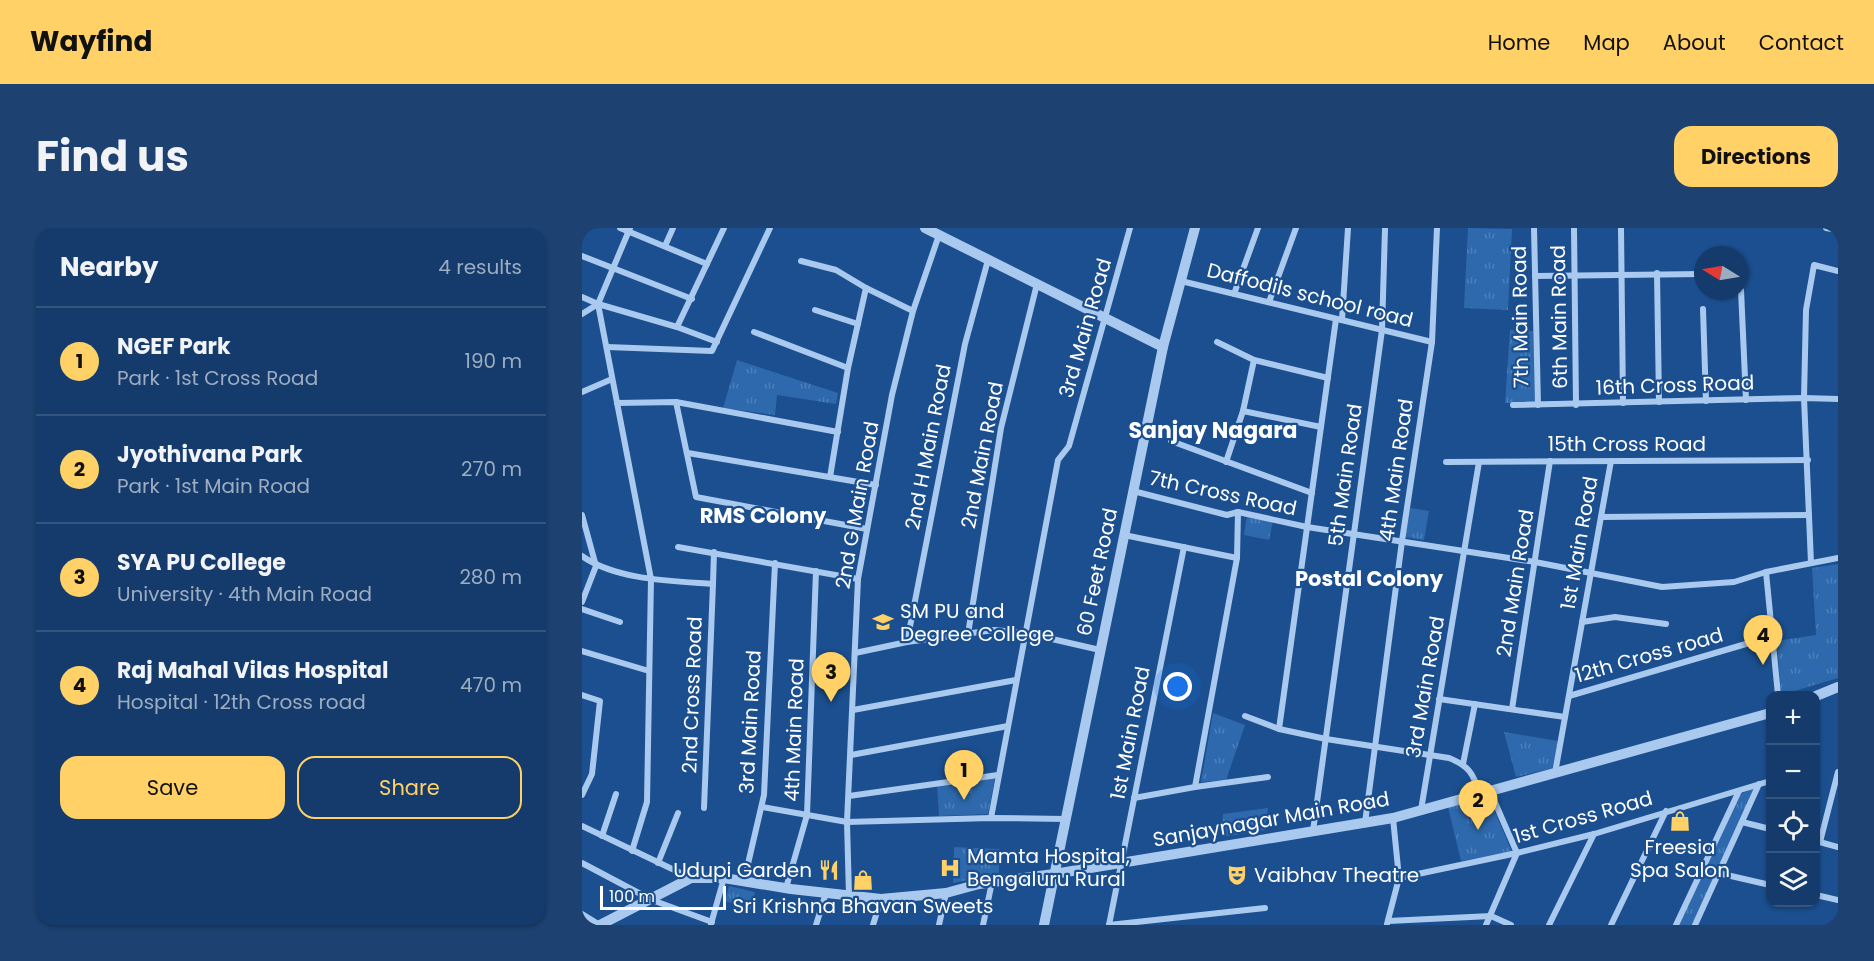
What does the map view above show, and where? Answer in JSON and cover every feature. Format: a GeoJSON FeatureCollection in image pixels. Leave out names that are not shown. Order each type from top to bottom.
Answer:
{"type":"FeatureCollection","features":[{"type":"Feature","properties":{"kind":"street"},"geometry":{"type":"LineString","coordinates":[[620,228],[707,264]]}},
{"type":"Feature","properties":{"kind":"street"},"geometry":{"type":"LineString","coordinates":[[664,246],[673,228]]}},
{"type":"Feature","properties":{"kind":"street"},"geometry":{"type":"LineString","coordinates":[[677,327],[724,228]]}},
{"type":"Feature","properties":{"kind":"street"},"geometry":{"type":"LineString","coordinates":[[607,347],[712,351],[770,228]]}},
{"type":"Feature","properties":{"kind":"street"},"geometry":{"type":"LineString","coordinates":[[927,228],[1163,347]]}},
{"type":"Feature","properties":{"kind":"street","name":"3rd Main Road"},"geometry":{"type":"LineString","coordinates":[[991,819],[1059,460],[1069,446],[1130,228]]}},
{"type":"Feature","properties":{"kind":"street","name":"60 Feet Road"},"geometry":{"type":"LineString","coordinates":[[1044,925],[1163,347],[1195,228]]}},
{"type":"Feature","properties":{"kind":"street"},"geometry":{"type":"LineString","coordinates":[[1234,294],[1258,228]]}},
{"type":"Feature","properties":{"kind":"street"},"geometry":{"type":"LineString","coordinates":[[1269,302],[1296,228]]}},
{"type":"Feature","properties":{"kind":"street"},"geometry":{"type":"LineString","coordinates":[[1279,729],[1328,378],[1339,320],[1348,228]]}},
{"type":"Feature","properties":{"kind":"street","name":"4th Main Road"},"geometry":{"type":"LineString","coordinates":[[1365,823],[1402,541],[1432,342],[1437,228]]}},
{"type":"Feature","properties":{"kind":"street","name":"7th Main Road"},"geometry":{"type":"LineString","coordinates":[[1534,228],[1538,405]]}},
{"type":"Feature","properties":{"kind":"street","name":"6th Main Road"},"geometry":{"type":"LineString","coordinates":[[1574,228],[1576,405]]}},
{"type":"Feature","properties":{"kind":"street"},"geometry":{"type":"LineString","coordinates":[[1621,228],[1623,404]]}},
{"type":"Feature","properties":{"kind":"street"},"geometry":{"type":"LineString","coordinates":[[1826,228],[1838,230]]}},
{"type":"Feature","properties":{"kind":"street","name":"5th Main Road"},"geometry":{"type":"LineString","coordinates":[[1313,831],[1382,330],[1385,229]]}},
{"type":"Feature","properties":{"kind":"street"},"geometry":{"type":"LineString","coordinates":[[582,314],[598,304],[629,230]]}},
{"type":"Feature","properties":{"kind":"street","name":"2nd G Main Road"},"geometry":{"type":"LineString","coordinates":[[849,896],[847,822],[858,579],[892,395],[913,311],[939,235]]}},
{"type":"Feature","properties":{"kind":"street"},"geometry":{"type":"LineString","coordinates":[[582,256],[692,299]]}},
{"type":"Feature","properties":{"kind":"street","name":"2nd H Main Road"},"geometry":{"type":"LineString","coordinates":[[907,642],[965,344],[988,260]]}},
{"type":"Feature","properties":{"kind":"street"},"geometry":{"type":"LineString","coordinates":[[801,261],[836,270],[913,311]]}},
{"type":"Feature","properties":{"kind":"street"},"geometry":{"type":"LineString","coordinates":[[1811,563],[1804,398],[1806,310],[1814,266],[1838,271]]}},
{"type":"Feature","properties":{"kind":"street"},"geometry":{"type":"LineString","coordinates":[[1657,273],[1659,402]]}},
{"type":"Feature","properties":{"kind":"street"},"geometry":{"type":"LineString","coordinates":[[1535,276],[1694,274]]}},
{"type":"Feature","properties":{"kind":"street","name":"Daffodils school road"},"geometry":{"type":"LineString","coordinates":[[1181,281],[1432,342]]}},
{"type":"Feature","properties":{"kind":"street","name":"2nd Main Road"},"geometry":{"type":"LineString","coordinates":[[968,634],[1001,428],[1037,284]]}},
{"type":"Feature","properties":{"kind":"street"},"geometry":{"type":"LineString","coordinates":[[830,477],[848,368],[866,288]]}},
{"type":"Feature","properties":{"kind":"street"},"geometry":{"type":"LineString","coordinates":[[582,297],[717,342]]}},
{"type":"Feature","properties":{"kind":"street"},"geometry":{"type":"LineString","coordinates":[[1741,300],[1746,400]]}},
{"type":"Feature","properties":{"kind":"street"},"geometry":{"type":"LineString","coordinates":[[598,304],[651,579],[647,802],[632,851]]}},
{"type":"Feature","properties":{"kind":"street"},"geometry":{"type":"LineString","coordinates":[[1703,309],[1706,401]]}},
{"type":"Feature","properties":{"kind":"street"},"geometry":{"type":"LineString","coordinates":[[815,310],[858,324]]}},
{"type":"Feature","properties":{"kind":"street"},"geometry":{"type":"LineString","coordinates":[[754,332],[848,368]]}},
{"type":"Feature","properties":{"kind":"street"},"geometry":{"type":"LineString","coordinates":[[1217,342],[1254,360],[1328,378]]}},
{"type":"Feature","properties":{"kind":"street"},"geometry":{"type":"LineString","coordinates":[[1226,462],[1243,411],[1254,360]]}},
{"type":"Feature","properties":{"kind":"street"},"geometry":{"type":"LineString","coordinates":[[582,392],[612,379]]}},
{"type":"Feature","properties":{"kind":"street","name":"16th Cross Road"},"geometry":{"type":"LineString","coordinates":[[1514,405],[1838,399]]}},
{"type":"Feature","properties":{"kind":"street"},"geometry":{"type":"LineString","coordinates":[[617,403],[676,402],[838,432]]}},
{"type":"Feature","properties":{"kind":"street"},"geometry":{"type":"LineString","coordinates":[[676,402],[696,497],[867,530]]}},
{"type":"Feature","properties":{"kind":"street"},"geometry":{"type":"LineString","coordinates":[[1243,411],[1321,427]]}},
{"type":"Feature","properties":{"kind":"street"},"geometry":{"type":"LineString","coordinates":[[1171,441],[1312,493]]}},
{"type":"Feature","properties":{"kind":"street"},"geometry":{"type":"LineString","coordinates":[[688,453],[876,485]]}},
{"type":"Feature","properties":{"kind":"street","name":"15th Cross Road"},"geometry":{"type":"LineString","coordinates":[[1446,462],[1808,460]]}},
{"type":"Feature","properties":{"kind":"street","name":"2nd Main Road"},"geometry":{"type":"LineString","coordinates":[[1512,709],[1550,461]]}},
{"type":"Feature","properties":{"kind":"street","name":"1st Main Road"},"geometry":{"type":"LineString","coordinates":[[1555,773],[1611,461]]}},
{"type":"Feature","properties":{"kind":"street","name":"3rd Main Road"},"geometry":{"type":"LineString","coordinates":[[1420,810],[1479,462]]}},
{"type":"Feature","properties":{"kind":"street","name":"7th Cross Road"},"geometry":{"type":"LineString","coordinates":[[1132,491],[1227,515],[1238,512],[1307,527],[1534,562],[1662,587],[1734,582],[1766,572],[1838,558]]}},
{"type":"Feature","properties":{"kind":"street"},"geometry":{"type":"LineString","coordinates":[[1195,787],[1237,558],[1238,512]]}},
{"type":"Feature","properties":{"kind":"street"},"geometry":{"type":"LineString","coordinates":[[582,515],[596,566],[582,602]]}},
{"type":"Feature","properties":{"kind":"street"},"geometry":{"type":"LineString","coordinates":[[1601,516],[1809,516]]}},
{"type":"Feature","properties":{"kind":"street"},"geometry":{"type":"LineString","coordinates":[[1123,535],[1237,558]]}},
{"type":"Feature","properties":{"kind":"street"},"geometry":{"type":"LineString","coordinates":[[678,547],[858,579]]}},
{"type":"Feature","properties":{"kind":"street","name":"1st Main Road"},"geometry":{"type":"LineString","coordinates":[[1109,925],[1184,547]]}},
{"type":"Feature","properties":{"kind":"street"},"geometry":{"type":"LineString","coordinates":[[582,556],[596,566],[651,579],[713,584],[714,552]]}},
{"type":"Feature","properties":{"kind":"street","name":"3rd Main Road"},"geometry":{"type":"LineString","coordinates":[[744,881],[764,795],[776,564]]}},
{"type":"Feature","properties":{"kind":"street","name":"4th Main Road"},"geometry":{"type":"LineString","coordinates":[[786,888],[807,815],[816,571]]}},
{"type":"Feature","properties":{"kind":"street"},"geometry":{"type":"LineString","coordinates":[[1766,572],[1778,691]]}},
{"type":"Feature","properties":{"kind":"street","name":"2nd Cross Road"},"geometry":{"type":"LineString","coordinates":[[704,808],[713,584]]}},
{"type":"Feature","properties":{"kind":"street"},"geometry":{"type":"LineString","coordinates":[[582,609],[620,622]]}},
{"type":"Feature","properties":{"kind":"street"},"geometry":{"type":"LineString","coordinates":[[1582,622],[1614,616],[1666,624]]}},
{"type":"Feature","properties":{"kind":"street"},"geometry":{"type":"LineString","coordinates":[[855,653],[907,642],[994,630],[1026,633],[1100,650]]}},
{"type":"Feature","properties":{"kind":"street","name":"12th Cross road"},"geometry":{"type":"LineString","coordinates":[[1569,696],[1773,636]]}},
{"type":"Feature","properties":{"kind":"street"},"geometry":{"type":"LineString","coordinates":[[582,651],[649,671]]}},
{"type":"Feature","properties":{"kind":"street"},"geometry":{"type":"LineString","coordinates":[[853,710],[1016,680]]}},
{"type":"Feature","properties":{"kind":"street"},"geometry":{"type":"LineString","coordinates":[[1820,694],[1838,687]]}},
{"type":"Feature","properties":{"kind":"street"},"geometry":{"type":"LineString","coordinates":[[582,695],[600,701],[592,774],[582,795]]}},
{"type":"Feature","properties":{"kind":"street"},"geometry":{"type":"LineString","coordinates":[[1439,699],[1565,717]]}},
{"type":"Feature","properties":{"kind":"street"},"geometry":{"type":"LineString","coordinates":[[1463,764],[1475,704]]}},
{"type":"Feature","properties":{"kind":"street","name":"Sanjaynagar Main Road"},"geometry":{"type":"LineString","coordinates":[[600,925],[692,878],[724,878],[881,899],[946,892],[992,882],[1054,874],[1393,818],[1766,714]]}},
{"type":"Feature","properties":{"kind":"street"},"geometry":{"type":"LineString","coordinates":[[1245,716],[1279,729],[1326,739],[1449,758],[1463,764],[1485,793],[1517,853],[1486,925]]}},
{"type":"Feature","properties":{"kind":"street"},"geometry":{"type":"LineString","coordinates":[[851,755],[1008,726]]}},
{"type":"Feature","properties":{"kind":"street"},"geometry":{"type":"LineString","coordinates":[[1820,834],[1838,772]]}},
{"type":"Feature","properties":{"kind":"street"},"geometry":{"type":"LineString","coordinates":[[849,796],[998,775]]}},
{"type":"Feature","properties":{"kind":"street"},"geometry":{"type":"LineString","coordinates":[[1134,798],[1268,777]]}},
{"type":"Feature","properties":{"kind":"street","name":"1st Cross Road"},"geometry":{"type":"LineString","coordinates":[[1399,878],[1594,834],[1766,782]]}},
{"type":"Feature","properties":{"kind":"street"},"geometry":{"type":"LineString","coordinates":[[1695,925],[1759,784]]}},
{"type":"Feature","properties":{"kind":"street"},"geometry":{"type":"LineString","coordinates":[[1676,925],[1739,791]]}},
{"type":"Feature","properties":{"kind":"street"},"geometry":{"type":"LineString","coordinates":[[602,836],[616,795]]}},
{"type":"Feature","properties":{"kind":"street"},"geometry":{"type":"LineString","coordinates":[[762,807],[847,822],[1065,819]]}},
{"type":"Feature","properties":{"kind":"street"},"geometry":{"type":"LineString","coordinates":[[1611,925],[1666,811]]}},
{"type":"Feature","properties":{"kind":"street"},"geometry":{"type":"LineString","coordinates":[[658,863],[678,813]]}},
{"type":"Feature","properties":{"kind":"street"},"geometry":{"type":"LineString","coordinates":[[1393,818],[1399,878],[1387,923],[1439,922],[1491,916],[1511,925]]}},
{"type":"Feature","properties":{"kind":"street"},"geometry":{"type":"LineString","coordinates":[[1742,822],[1766,828]]}},
{"type":"Feature","properties":{"kind":"street"},"geometry":{"type":"LineString","coordinates":[[582,826],[692,878]]}},
{"type":"Feature","properties":{"kind":"street"},"geometry":{"type":"LineString","coordinates":[[1549,925],[1594,834]]}},
{"type":"Feature","properties":{"kind":"street"},"geometry":{"type":"LineString","coordinates":[[1820,842],[1838,847]]}},
{"type":"Feature","properties":{"kind":"street"},"geometry":{"type":"LineString","coordinates":[[582,863],[652,900],[711,923],[724,878]]}},
{"type":"Feature","properties":{"kind":"street"},"geometry":{"type":"LineString","coordinates":[[1718,873],[1766,884]]}},
{"type":"Feature","properties":{"kind":"street"},"geometry":{"type":"LineString","coordinates":[[983,925],[992,882]]}},
{"type":"Feature","properties":{"kind":"street"},"geometry":{"type":"LineString","coordinates":[[939,925],[946,892]]}},
{"type":"Feature","properties":{"kind":"street"},"geometry":{"type":"LineString","coordinates":[[816,925],[826,893]]}},
{"type":"Feature","properties":{"kind":"street"},"geometry":{"type":"LineString","coordinates":[[1820,896],[1838,900]]}},
{"type":"Feature","properties":{"kind":"street"},"geometry":{"type":"LineString","coordinates":[[873,925],[881,899]]}},
{"type":"Feature","properties":{"kind":"street"},"geometry":{"type":"LineString","coordinates":[[1109,925],[1265,908]]}},
{"type":"Feature","properties":{"kind":"street"},"geometry":{"type":"LineString","coordinates":[[582,914],[600,925]]}},
{"type":"Feature","properties":{"kind":"green space"},"geometry":{"type":"Polygon","coordinates":[[[1468,228],[1512,229],[1508,310],[1464,308],[1468,228]]]}},
{"type":"Feature","properties":{"kind":"green space"},"geometry":{"type":"Polygon","coordinates":[[[1510,330],[1533,331],[1535,403],[1505,403],[1510,330]]]}},
{"type":"Feature","properties":{"kind":"green space"},"geometry":{"type":"Polygon","coordinates":[[[737,360],[838,393],[836,404],[777,395],[775,415],[723,408],[737,360]]]}},
{"type":"Feature","properties":{"kind":"green space"},"geometry":{"type":"Polygon","coordinates":[[[1410,508],[1429,511],[1424,540],[1405,537],[1410,508]]]}},
{"type":"Feature","properties":{"kind":"green space"},"geometry":{"type":"Polygon","coordinates":[[[1247,516],[1273,521],[1269,540],[1244,535],[1247,516]]]}},
{"type":"Feature","properties":{"kind":"green space"},"geometry":{"type":"Polygon","coordinates":[[[1838,564],[1838,678],[1794,691],[1781,691],[1777,641],[1816,635],[1812,568],[1838,564]]]}},
{"type":"Feature","properties":{"kind":"green space"},"geometry":{"type":"Polygon","coordinates":[[[1213,713],[1245,725],[1226,780],[1201,782],[1213,713]]]}},
{"type":"Feature","properties":{"kind":"green space"},"geometry":{"type":"Polygon","coordinates":[[[1504,732],[1558,741],[1553,768],[1516,777],[1504,732]]]}},
{"type":"Feature","properties":{"kind":"green space"},"geometry":{"type":"Polygon","coordinates":[[[995,778],[988,814],[939,816],[937,785],[995,778]]]}},
{"type":"Feature","properties":{"kind":"green space"},"geometry":{"type":"Polygon","coordinates":[[[1756,787],[1692,925],[1679,925],[1741,794],[1756,787]]]}},
{"type":"Feature","properties":{"kind":"green space"},"geometry":{"type":"Polygon","coordinates":[[[1489,798],[1512,852],[1461,861],[1448,807],[1489,798]]]}},
{"type":"Feature","properties":{"kind":"green space"},"geometry":{"type":"Polygon","coordinates":[[[1268,808],[1265,830],[1222,837],[1223,814],[1268,808]]]}},
{"type":"Feature","properties":{"kind":"green space"},"geometry":{"type":"Polygon","coordinates":[[[954,847],[999,849],[999,874],[953,883],[954,847]]]}},
{"type":"Feature","properties":{"kind":"green space"},"geometry":{"type":"Polygon","coordinates":[[[729,886],[755,892],[751,909],[725,901],[729,886]]]}},
{"type":"Feature","properties":{"kind":"place","name":"SM PU and Degree College"},"geometry":{"type":"Point","coordinates":[883,622]}},
{"type":"Feature","properties":{"kind":"place","name":"Raj Mahal Vilas Hospital"},"geometry":{"type":"Point","coordinates":[1763,665]}},
{"type":"Feature","properties":{"kind":"place","name":"SYA PU College"},"geometry":{"type":"Point","coordinates":[831,702]}},
{"type":"Feature","properties":{"kind":"place","name":"NGEF Park"},"geometry":{"type":"Point","coordinates":[964,800]}},
{"type":"Feature","properties":{"kind":"place","name":"Freesia Spa Salon"},"geometry":{"type":"Point","coordinates":[1680,821]}},
{"type":"Feature","properties":{"kind":"place","name":"Jyothivana Park"},"geometry":{"type":"Point","coordinates":[1478,830]}},
{"type":"Feature","properties":{"kind":"place","name":"Mamta Hospital, Bengaluru Rural"},"geometry":{"type":"Point","coordinates":[950,868]}},
{"type":"Feature","properties":{"kind":"place","name":"Udupi Garden"},"geometry":{"type":"Point","coordinates":[829,870]}},
{"type":"Feature","properties":{"kind":"place","name":"Vaibhav Theatre"},"geometry":{"type":"Point","coordinates":[1237,875]}},
{"type":"Feature","properties":{"kind":"place","name":"Sri Krishna Bhavan Sweets"},"geometry":{"type":"Point","coordinates":[863,880]}},
{"type":"Feature","properties":{"kind":"district","name":"Sanjay Nagara"},"geometry":{"type":"Point","coordinates":[1213,430]}},
{"type":"Feature","properties":{"kind":"district","name":"RMS Colony"},"geometry":{"type":"Point","coordinates":[763,515]}},
{"type":"Feature","properties":{"kind":"district","name":"Postal Colony"},"geometry":{"type":"Point","coordinates":[1369,578]}}]}
